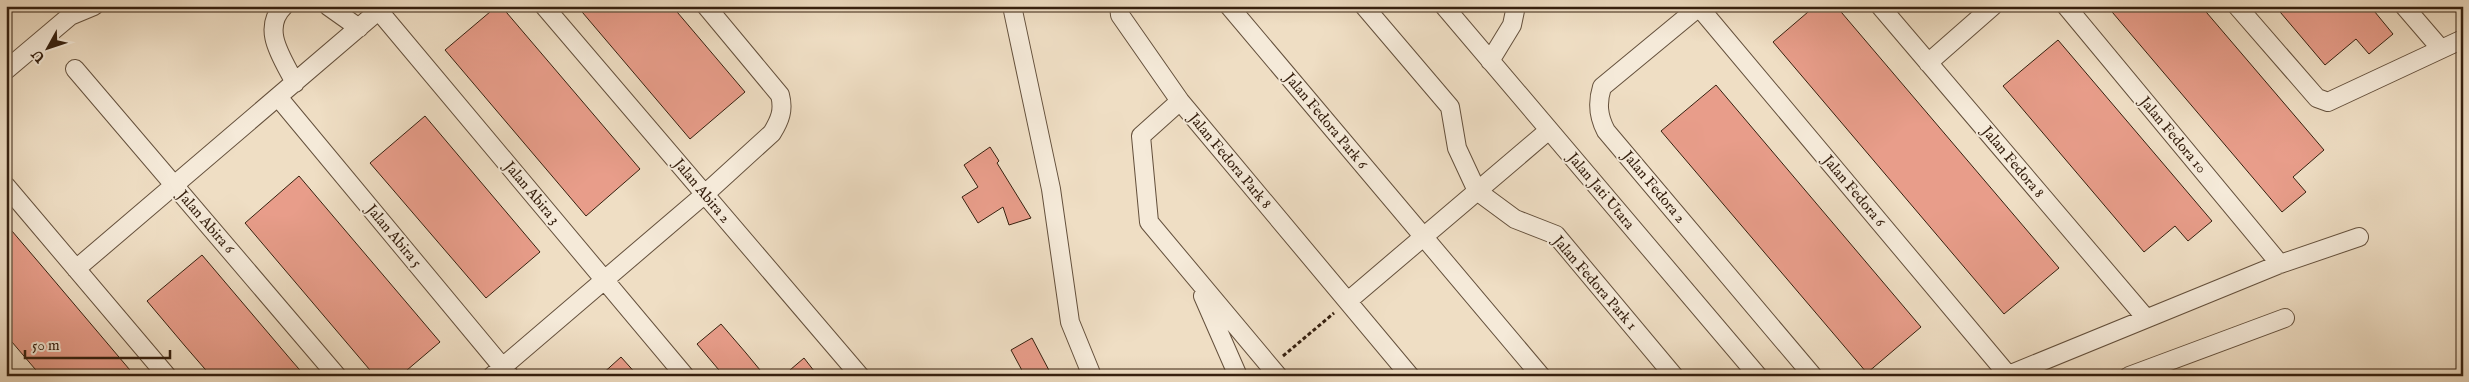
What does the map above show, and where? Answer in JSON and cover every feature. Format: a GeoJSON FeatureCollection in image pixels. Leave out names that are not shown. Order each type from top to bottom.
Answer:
{"type":"FeatureCollection","features":[{"type":"Feature","properties":{"kind":"street"},"geometry":{"type":"LineString","coordinates":[[6,70],[70,16],[94,6]]}},
{"type":"Feature","properties":{"kind":"street"},"geometry":{"type":"LineString","coordinates":[[284,6],[277,13],[272,24],[273,37],[295,83]]}},
{"type":"Feature","properties":{"kind":"street"},"geometry":{"type":"LineString","coordinates":[[328,6],[359,28]]}},
{"type":"Feature","properties":{"kind":"street","name":"Jalan Abira 2"},"geometry":{"type":"LineString","coordinates":[[544,6],[860,376]]}},
{"type":"Feature","properties":{"kind":"street"},"geometry":{"type":"LineString","coordinates":[[501,373],[772,133],[781,116],[783,106],[780,95],[706,6]]}},
{"type":"Feature","properties":{"kind":"street"},"geometry":{"type":"LineString","coordinates":[[1012,6],[1051,189],[1070,322],[1092,376]]}},
{"type":"Feature","properties":{"kind":"street","name":"Jalan Fedora Park 6"},"geometry":{"type":"LineString","coordinates":[[1229,6],[1541,376]]}},
{"type":"Feature","properties":{"kind":"street"},"geometry":{"type":"LineString","coordinates":[[1364,6],[1450,107],[1457,148],[1477,191]]}},
{"type":"Feature","properties":{"kind":"street","name":"Jalan Jati Utara"},"geometry":{"type":"LineString","coordinates":[[1444,6],[1758,376]]}},
{"type":"Feature","properties":{"kind":"street"},"geometry":{"type":"LineString","coordinates":[[1490,61],[1512,25],[1516,6]]}},
{"type":"Feature","properties":{"kind":"street","name":"Jalan Fedora 6"},"geometry":{"type":"LineString","coordinates":[[1700,6],[2007,375]]}},
{"type":"Feature","properties":{"kind":"street","name":"Jalan Fedora 2"},"geometry":{"type":"LineString","coordinates":[[1700,6],[1602,87],[1598,100],[1600,119],[1606,131],[1813,376]]}},
{"type":"Feature","properties":{"kind":"street","name":"Jalan Fedora 8"},"geometry":{"type":"LineString","coordinates":[[1880,6],[2146,317]]}},
{"type":"Feature","properties":{"kind":"street"},"geometry":{"type":"LineString","coordinates":[[1928,63],[1993,6]]}},
{"type":"Feature","properties":{"kind":"street","name":"Jalan Fedora 10"},"geometry":{"type":"LineString","coordinates":[[2066,6],[2280,264]]}},
{"type":"Feature","properties":{"kind":"street"},"geometry":{"type":"LineString","coordinates":[[2238,6],[2317,98],[2328,102],[2463,39]]}},
{"type":"Feature","properties":{"kind":"street"},"geometry":{"type":"LineString","coordinates":[[2404,6],[2441,50]]}},
{"type":"Feature","properties":{"kind":"street"},"geometry":{"type":"LineString","coordinates":[[76,269],[382,9]]}},
{"type":"Feature","properties":{"kind":"street","name":"Jalan Abira 3"},"geometry":{"type":"LineString","coordinates":[[382,9],[685,376]]}},
{"type":"Feature","properties":{"kind":"street","name":"Jalan Fedora Park 8"},"geometry":{"type":"LineString","coordinates":[[1119,11],[1180,101],[1410,376]]}},
{"type":"Feature","properties":{"kind":"street","name":"Jalan Abira 6"},"geometry":{"type":"LineString","coordinates":[[74,69],[337,376]]}},
{"type":"Feature","properties":{"kind":"street","name":"Jalan Abira 5"},"geometry":{"type":"LineString","coordinates":[[278,97],[501,373]]}},
{"type":"Feature","properties":{"kind":"street"},"geometry":{"type":"LineString","coordinates":[[1180,101],[1141,136],[1149,222],[1274,371]]}},
{"type":"Feature","properties":{"kind":"street"},"geometry":{"type":"LineString","coordinates":[[1348,301],[1549,130]]}},
{"type":"Feature","properties":{"kind":"street"},"geometry":{"type":"LineString","coordinates":[[6,186],[166,376]]}},
{"type":"Feature","properties":{"kind":"street","name":"Jalan Fedora Park 1"},"geometry":{"type":"LineString","coordinates":[[1477,191],[1515,219],[1556,235],[1674,376]]}},
{"type":"Feature","properties":{"kind":"street"},"geometry":{"type":"LineString","coordinates":[[2007,375],[2280,264],[2358,237]]}},
{"type":"Feature","properties":{"kind":"street"},"geometry":{"type":"LineString","coordinates":[[1194,276],[1238,376]]}},
{"type":"Feature","properties":{"kind":"street"},"geometry":{"type":"LineString","coordinates":[[2129,376],[2284,318]]}},
{"type":"Feature","properties":{"kind":"path"},"geometry":{"type":"LineString","coordinates":[[1274,371],[1348,301]]}},
{"type":"Feature","properties":{"kind":"building"},"geometry":{"type":"Polygon","coordinates":[[[497,6],[501,6],[640,169],[586,216],[445,50],[497,6]]]}},
{"type":"Feature","properties":{"kind":"building"},"geometry":{"type":"Polygon","coordinates":[[[577,6],[672,6],[745,92],[690,139],[577,6]]]}},
{"type":"Feature","properties":{"kind":"building"},"geometry":{"type":"Polygon","coordinates":[[[1815,6],[1836,6],[2059,268],[2004,314],[1773,42],[1815,6]]]}},
{"type":"Feature","properties":{"kind":"building"},"geometry":{"type":"Polygon","coordinates":[[[2107,6],[2201,6],[2324,150],[2293,177],[2306,192],[2282,212],[2107,6]]]}},
{"type":"Feature","properties":{"kind":"building"},"geometry":{"type":"Polygon","coordinates":[[[2275,6],[2370,6],[2393,34],[2369,54],[2356,39],[2325,65],[2275,6]]]}},
{"type":"Feature","properties":{"kind":"building"},"geometry":{"type":"Polygon","coordinates":[[[2058,40],[2212,221],[2188,241],[2175,226],[2144,252],[2003,86],[2058,40]]]}},
{"type":"Feature","properties":{"kind":"building"},"geometry":{"type":"Polygon","coordinates":[[[1716,85],[1921,327],[1867,373],[1661,131],[1716,85]]]}},
{"type":"Feature","properties":{"kind":"building"},"geometry":{"type":"Polygon","coordinates":[[[425,116],[540,252],[486,298],[370,163],[425,116]]]}},
{"type":"Feature","properties":{"kind":"building"},"geometry":{"type":"Polygon","coordinates":[[[990,147],[999,161],[997,163],[1031,218],[1009,225],[1003,207],[978,223],[962,197],[978,187],[964,165],[990,147]]]}},
{"type":"Feature","properties":{"kind":"building"},"geometry":{"type":"Polygon","coordinates":[[[299,176],[440,342],[400,376],[375,376],[245,223],[299,176]]]}},
{"type":"Feature","properties":{"kind":"building"},"geometry":{"type":"Polygon","coordinates":[[[6,224],[135,376],[41,376],[6,335],[6,224]]]}},
{"type":"Feature","properties":{"kind":"building"},"geometry":{"type":"Polygon","coordinates":[[[202,255],[305,376],[211,376],[185,346],[147,301],[202,255]]]}},
{"type":"Feature","properties":{"kind":"building"},"geometry":{"type":"Polygon","coordinates":[[[721,324],[765,376],[724,376],[697,344],[721,324]]]}},
{"type":"Feature","properties":{"kind":"building"},"geometry":{"type":"Polygon","coordinates":[[[1032,338],[1052,376],[1025,376],[1011,350],[1032,338]]]}},
{"type":"Feature","properties":{"kind":"building"},"geometry":{"type":"Polygon","coordinates":[[[621,357],[638,376],[600,376],[621,357]]]}},
{"type":"Feature","properties":{"kind":"building"},"geometry":{"type":"Polygon","coordinates":[[[804,358],[818,376],[783,376],[804,358]]]}}]}
